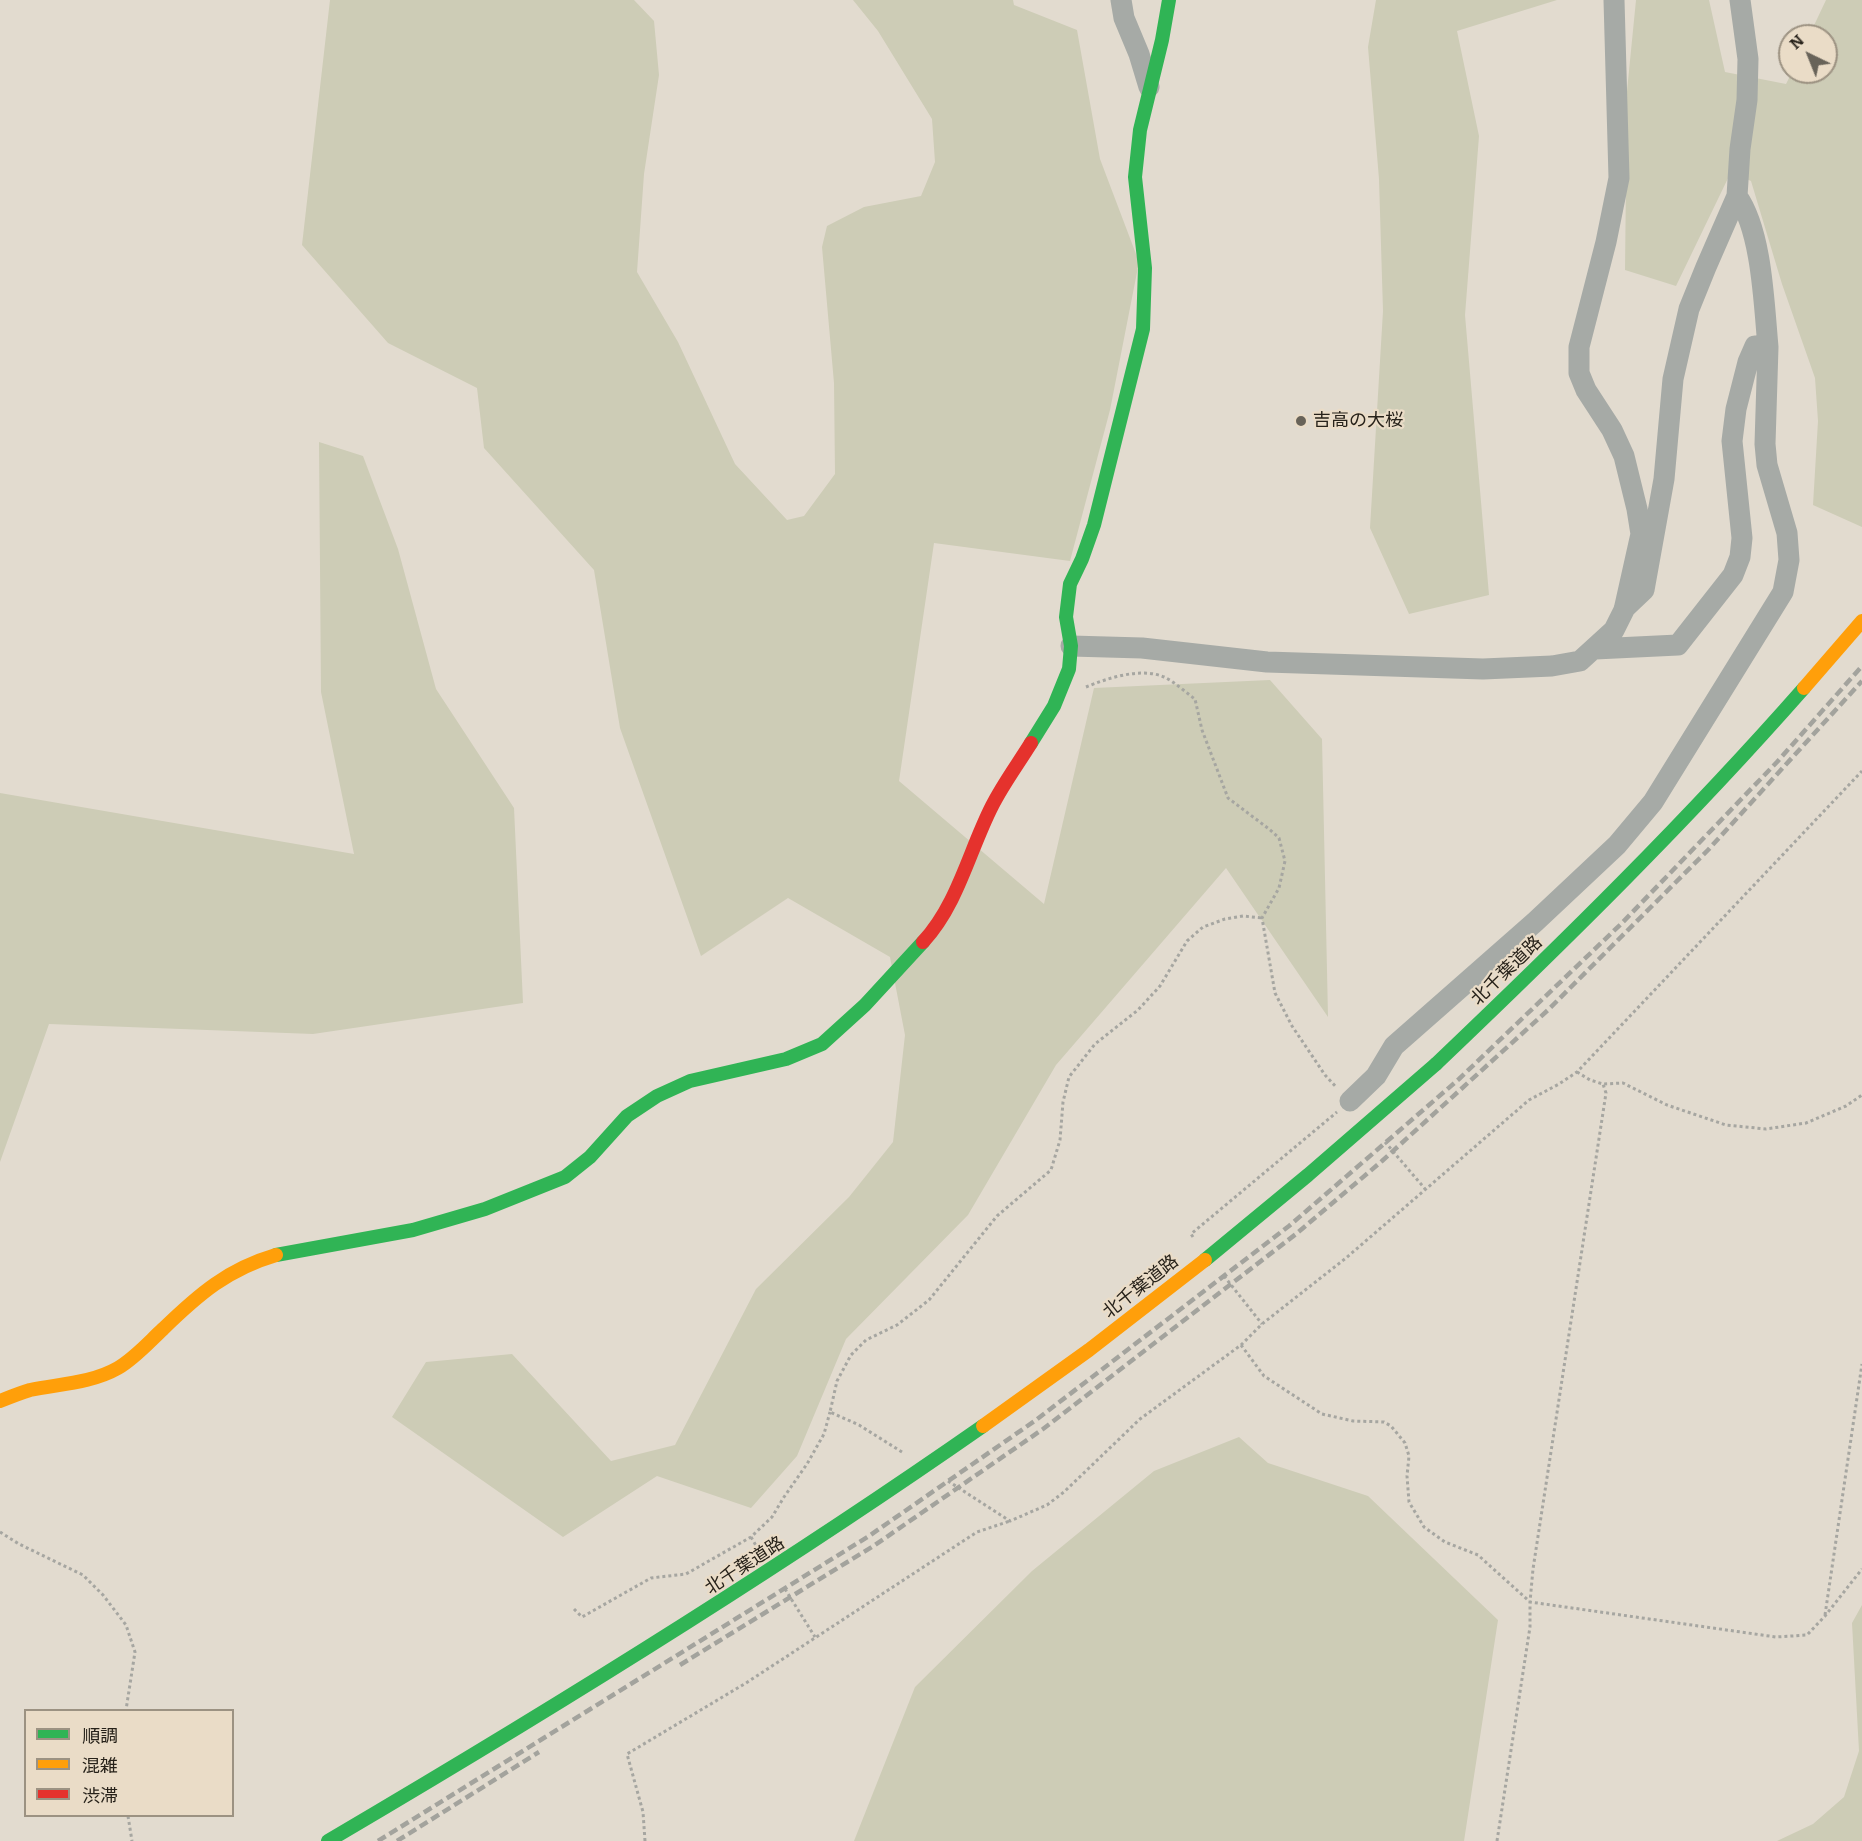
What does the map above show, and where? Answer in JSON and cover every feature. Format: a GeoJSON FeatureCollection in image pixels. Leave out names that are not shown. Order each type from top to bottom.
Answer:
{"type":"FeatureCollection","features":[{"type":"Feature","properties":{"kind":"main road"},"geometry":{"type":"LineString","coordinates":[[0,1401],[27,1391],[94,1378],[118,1368],[139,1352],[192,1301],[220,1279],[253,1262],[288,1252],[413,1230],[485,1209],[565,1177],[590,1157],[627,1116],[657,1096],[690,1081],[786,1059],[822,1044],[865,1005],[937,927],[966,868],[992,806],[1059,695],[1069,669],[1071,646],[1066,617],[1070,584],[1094,525],[1143,328],[1145,268],[1135,177],[1140,130],[1162,40],[1169,0]]}},
{"type":"Feature","properties":{"kind":"main road","name":"北千葉道路"},"geometry":{"type":"LineString","coordinates":[[328,1841],[693,1621],[854,1516],[1090,1349],[1199,1264],[1321,1165],[1436,1064],[1538,967],[1646,860],[1721,781],[1862,621]]}},
{"type":"Feature","properties":{"kind":"street"},"geometry":{"type":"LineString","coordinates":[[1121,0],[1124,18],[1139,54],[1149,87]]}},
{"type":"Feature","properties":{"kind":"street"},"geometry":{"type":"LineString","coordinates":[[1071,646],[1142,648],[1267,662],[1483,669],[1552,666],[1580,661],[1614,630],[1624,610],[1641,534],[1624,456],[1612,430],[1586,390],[1579,374],[1580,347],[1606,243],[1619,178],[1614,0]]}},
{"type":"Feature","properties":{"kind":"street"},"geometry":{"type":"LineString","coordinates":[[1624,610],[1644,590],[1664,479],[1673,379],[1689,309],[1737,196],[1740,149],[1747,100],[1748,59],[1740,0]]}},
{"type":"Feature","properties":{"kind":"street"},"geometry":{"type":"LineString","coordinates":[[1350,1101],[1376,1076],[1394,1046],[1535,922],[1617,845],[1653,802],[1783,592],[1789,560],[1787,533],[1767,465],[1764,444],[1768,347],[1756,243],[1746,209],[1737,196]]}},
{"type":"Feature","properties":{"kind":"street"},"geometry":{"type":"LineString","coordinates":[[1595,649],[1677,645],[1732,575],[1740,557],[1742,538],[1732,441],[1736,409],[1748,362],[1755,346],[1768,347]]}},
{"type":"Feature","properties":{"kind":"path"},"geometry":{"type":"LineString","coordinates":[[1085,688],[1123,674],[1145,674],[1163,677],[1195,699],[1202,730],[1228,798],[1279,838],[1285,861],[1279,888],[1262,918],[1275,993],[1292,1026],[1320,1067],[1350,1101]]}},
{"type":"Feature","properties":{"kind":"path"},"geometry":{"type":"LineString","coordinates":[[645,1841],[643,1812],[627,1754],[746,1683],[977,1532],[1047,1505],[1064,1492],[1140,1419],[1240,1345],[1262,1324],[1346,1258],[1529,1100],[1559,1084],[1577,1071],[1861,774]]}},
{"type":"Feature","properties":{"kind":"path"},"geometry":{"type":"LineString","coordinates":[[574,1609],[582,1617],[651,1578],[686,1574],[751,1537],[772,1517],[824,1434],[837,1381],[851,1354],[866,1340],[897,1325],[929,1300],[997,1216],[1051,1170],[1060,1140],[1063,1102],[1069,1077],[1095,1044],[1145,1002],[1160,986],[1187,941],[1203,927],[1243,916],[1262,918]]}},
{"type":"Feature","properties":{"kind":"path"},"geometry":{"type":"LineString","coordinates":[[1577,1071],[1590,1080],[1603,1084],[1623,1083],[1667,1105],[1726,1125],[1766,1129],[1806,1123],[1846,1106],[1862,1095]]}},
{"type":"Feature","properties":{"kind":"path"},"geometry":{"type":"LineString","coordinates":[[1497,1841],[1530,1627],[1533,1569],[1606,1093],[1603,1084]]}},
{"type":"Feature","properties":{"kind":"path"},"geometry":{"type":"LineString","coordinates":[[1380,1136],[1426,1190]]}},
{"type":"Feature","properties":{"kind":"path"},"geometry":{"type":"LineString","coordinates":[[1240,1345],[1264,1376],[1322,1414],[1353,1421],[1384,1422],[1391,1426],[1405,1443],[1409,1456],[1407,1476],[1409,1502],[1424,1527],[1445,1542],[1478,1555],[1530,1602],[1776,1637],[1807,1635],[1862,1569]]}},
{"type":"Feature","properties":{"kind":"path"},"geometry":{"type":"LineString","coordinates":[[1824,1617],[1862,1365]]}},
{"type":"Feature","properties":{"kind":"path"},"geometry":{"type":"LineString","coordinates":[[830,1412],[859,1425],[910,1457]]}},
{"type":"Feature","properties":{"kind":"path"},"geometry":{"type":"LineString","coordinates":[[940,1476],[1010,1521]]}},
{"type":"Feature","properties":{"kind":"path"},"geometry":{"type":"LineString","coordinates":[[0,1532],[83,1575],[103,1595],[126,1625],[135,1652],[126,1709]]}},
{"type":"Feature","properties":{"kind":"path"},"geometry":{"type":"LineString","coordinates":[[128,1817],[132,1841]]}},
{"type":"Feature","properties":{"kind":"green space"},"geometry":{"type":"Polygon","coordinates":[[[330,0],[634,0],[654,21],[659,75],[644,174],[637,272],[678,342],[735,464],[787,520],[804,516],[835,474],[834,383],[822,247],[827,226],[864,207],[921,196],[935,162],[932,119],[878,31],[853,0],[1013,0],[1014,5],[1077,30],[1100,159],[1139,262],[1110,410],[1070,561],[934,543],[899,781],[1044,904],[1094,688],[1270,680],[1322,739],[1328,1017],[1226,868],[1056,1065],[968,1215],[846,1339],[797,1456],[751,1508],[657,1476],[563,1537],[392,1417],[426,1362],[512,1354],[611,1461],[675,1445],[756,1289],[849,1197],[893,1142],[905,1035],[890,957],[788,898],[701,956],[620,728],[594,570],[484,448],[477,388],[388,343],[302,245],[330,0]]]}},
{"type":"Feature","properties":{"kind":"green space"},"geometry":{"type":"Polygon","coordinates":[[[1376,0],[1557,0],[1457,31],[1479,136],[1465,315],[1489,595],[1409,614],[1370,528],[1383,311],[1379,179],[1368,47],[1376,0]]]}},
{"type":"Feature","properties":{"kind":"green space"},"geometry":{"type":"Polygon","coordinates":[[[1636,0],[1709,0],[1725,72],[1778,84],[1838,84],[1838,24],[1815,24],[1826,0],[1862,0],[1862,527],[1813,505],[1818,421],[1815,378],[1782,284],[1751,181],[1731,172],[1676,286],[1625,270],[1627,91],[1636,0]]]}},
{"type":"Feature","properties":{"kind":"green space"},"geometry":{"type":"Polygon","coordinates":[[[319,442],[363,456],[398,549],[436,689],[514,808],[523,1003],[313,1034],[49,1024],[0,1162],[0,793],[354,854],[321,692],[319,442]]]}},
{"type":"Feature","properties":{"kind":"green space"},"geometry":{"type":"Polygon","coordinates":[[[1239,1437],[1268,1463],[1368,1496],[1498,1620],[1464,1841],[854,1841],[915,1687],[1032,1571],[1154,1471],[1239,1437]]]}},
{"type":"Feature","properties":{"kind":"green space"},"geometry":{"type":"Polygon","coordinates":[[[1862,1605],[1862,1841],[1777,1841],[1813,1824],[1844,1797],[1859,1751],[1852,1623],[1862,1605]]]}},
{"type":"Feature","properties":{"kind":"railway"},"geometry":{"type":"LineString","coordinates":[[378,1841],[869,1536],[1036,1420],[1289,1226],[1459,1079],[1621,924],[1777,762],[1862,666]]}},
{"type":"Feature","properties":{"kind":"railway"},"geometry":{"type":"LineString","coordinates":[[680,1665],[875,1545],[1043,1429],[1296,1234],[1382,1161],[1548,1010],[1708,850],[1862,681]]}},
{"type":"Feature","properties":{"kind":"railway"},"geometry":{"type":"LineString","coordinates":[[397,1841],[539,1752]]}},
{"type":"Feature","properties":{"kind":"traffic: fast"},"geometry":{"type":"LineString","coordinates":[[1031,743],[1054,706],[1069,669],[1071,646],[1066,617],[1070,584],[1094,525],[1143,329],[1145,268],[1135,177],[1140,130],[1162,40],[1169,0]]}},
{"type":"Feature","properties":{"kind":"traffic: fast"},"geometry":{"type":"LineString","coordinates":[[1436,1064],[1624,880],[1715,786],[1804,688]]}},
{"type":"Feature","properties":{"kind":"traffic: fast"},"geometry":{"type":"LineString","coordinates":[[276,1255],[413,1230],[485,1209],[565,1177],[590,1157],[627,1116],[657,1096],[690,1081],[786,1059],[822,1044],[865,1005],[923,942]]}},
{"type":"Feature","properties":{"kind":"traffic: fast"},"geometry":{"type":"LineString","coordinates":[[1205,1260],[1308,1175],[1436,1064]]}},
{"type":"Feature","properties":{"kind":"traffic: fast"},"geometry":{"type":"LineString","coordinates":[[328,1841],[495,1742],[660,1640],[823,1535],[983,1426]]}},
{"type":"Feature","properties":{"kind":"traffic: slow"},"geometry":{"type":"LineString","coordinates":[[1804,688],[1862,621]]}},
{"type":"Feature","properties":{"kind":"traffic: slow"},"geometry":{"type":"LineString","coordinates":[[0,1401],[30,1390],[97,1377],[118,1368],[136,1355],[215,1284],[243,1268],[276,1255]]}},
{"type":"Feature","properties":{"kind":"traffic: slow"},"geometry":{"type":"LineString","coordinates":[[983,1426],[1089,1350],[1205,1260]]}},
{"type":"Feature","properties":{"kind":"traffic: jam"},"geometry":{"type":"LineString","coordinates":[[923,942],[945,911],[992,806],[1031,743]]}},
{"type":"Feature","properties":{"kind":"place","name":"吉高の大桜"},"geometry":{"type":"Point","coordinates":[1301,421]}}]}
